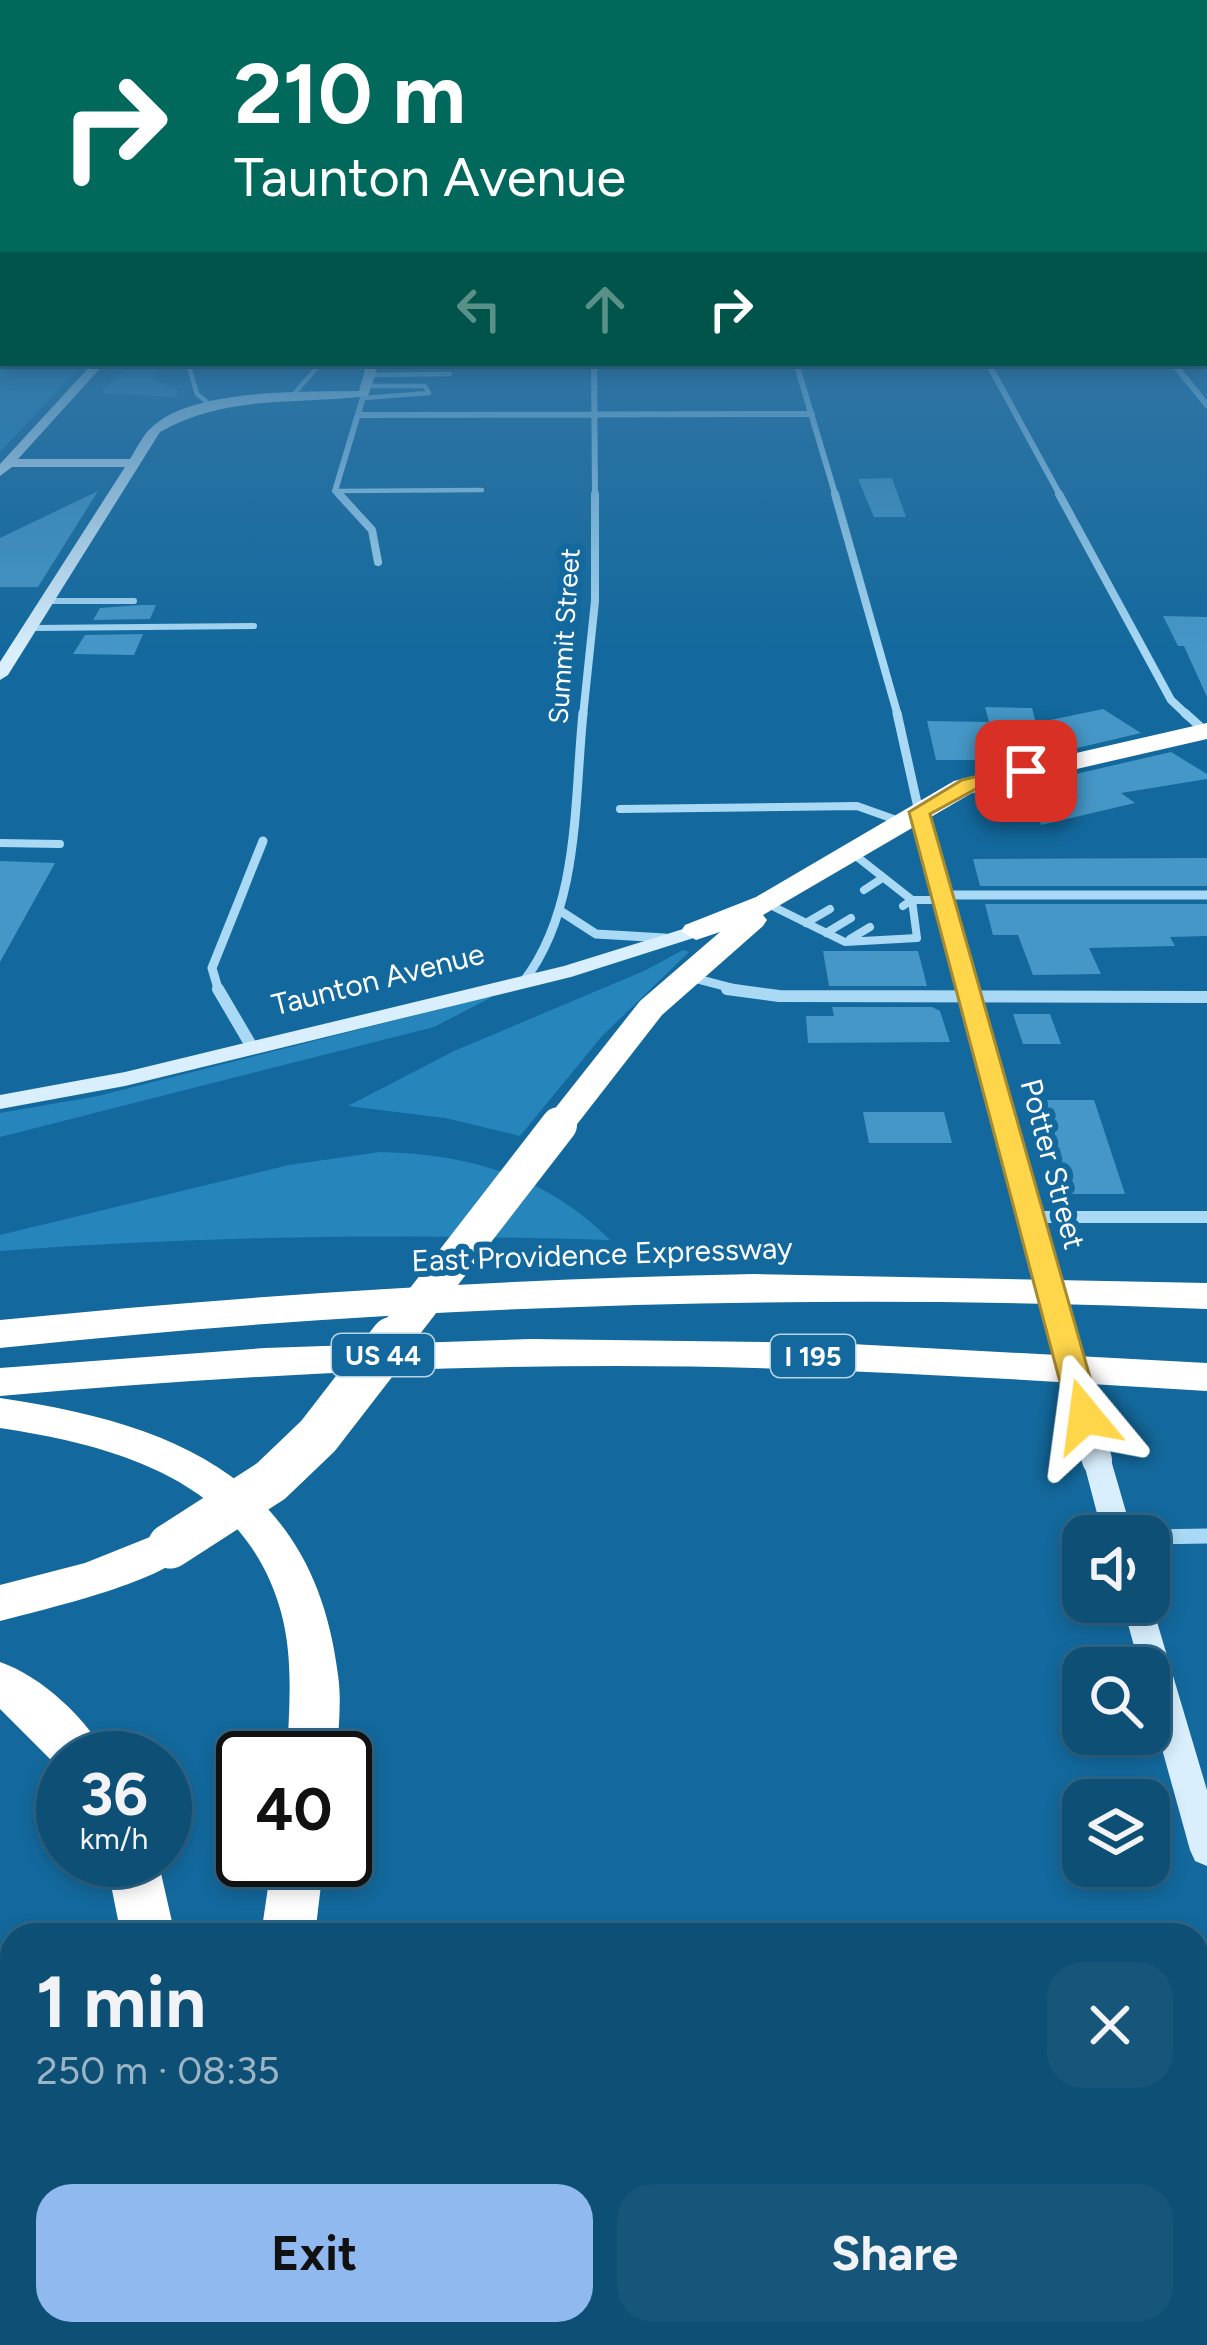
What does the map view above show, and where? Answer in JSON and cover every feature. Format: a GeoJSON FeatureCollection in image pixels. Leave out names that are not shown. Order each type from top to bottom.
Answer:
{"type":"FeatureCollection","features":[{"type":"Feature","properties":{"kind":"highway","name":"Taunton Avenue"},"geometry":{"type":"LineString","coordinates":[[695,931],[766,903],[910,817],[981,781],[1206,731]]}},
{"type":"Feature","properties":{"kind":"highway","name":"Taunton Avenue"},"geometry":{"type":"LineString","coordinates":[[685,975],[766,903]]}},
{"type":"Feature","properties":{"kind":"highway","name":"US 44"},"geometry":{"type":"LineString","coordinates":[[0,1604],[94,1578],[170,1546],[271,1481],[318,1436],[634,1026],[685,975]]}},
{"type":"Feature","properties":{"kind":"highway","name":"East Providence Expressway"},"geometry":{"type":"LineString","coordinates":[[0,1334],[270,1308],[609,1289],[949,1286],[1207,1296]]}},
{"type":"Feature","properties":{"kind":"highway","name":"I 195"},"geometry":{"type":"LineString","coordinates":[[0,1382],[271,1361],[544,1352],[784,1355],[1207,1376]]}},
{"type":"Feature","properties":{"kind":"highway"},"geometry":{"type":"LineString","coordinates":[[0,1413],[126,1435],[190,1465],[247,1509],[282,1559],[308,1620],[316,1685],[313,1731]]}},
{"type":"Feature","properties":{"kind":"highway"},"geometry":{"type":"LineString","coordinates":[[0,1682],[57,1731]]}},
{"type":"Feature","properties":{"kind":"highway"},"geometry":{"type":"LineString","coordinates":[[138,1887],[145,1923]]}},
{"type":"Feature","properties":{"kind":"highway"},"geometry":{"type":"LineString","coordinates":[[290,1923],[294,1887]]}},
{"type":"Feature","properties":{"kind":"street"},"geometry":{"type":"LineString","coordinates":[[4,468],[35,433]]}},
{"type":"Feature","properties":{"kind":"street"},"geometry":{"type":"LineString","coordinates":[[0,675],[155,433]]}},
{"type":"Feature","properties":{"kind":"street"},"geometry":{"type":"LineString","coordinates":[[352,433],[335,491],[374,530],[378,562]]}},
{"type":"Feature","properties":{"kind":"street","name":"Summit Street"},"geometry":{"type":"LineString","coordinates":[[524,982],[543,956],[562,912],[594,616],[595,433]]}},
{"type":"Feature","properties":{"kind":"street"},"geometry":{"type":"LineString","coordinates":[[818,433],[889,674],[910,817]]}},
{"type":"Feature","properties":{"kind":"street"},"geometry":{"type":"LineString","coordinates":[[1026,433],[1171,700],[1206,731]]}},
{"type":"Feature","properties":{"kind":"street"},"geometry":{"type":"LineString","coordinates":[[4,468],[135,463]]}},
{"type":"Feature","properties":{"kind":"street","name":"Potter Street"},"geometry":{"type":"LineString","coordinates":[[910,817],[943,898],[1112,1515]]}},
{"type":"Feature","properties":{"kind":"street"},"geometry":{"type":"LineString","coordinates":[[252,1047],[214,982],[212,968],[263,841]]}},
{"type":"Feature","properties":{"kind":"street"},"geometry":{"type":"LineString","coordinates":[[943,898],[1207,895]]}},
{"type":"Feature","properties":{"kind":"street"},"geometry":{"type":"LineString","coordinates":[[562,912],[584,929],[609,937],[652,939],[695,931]]}},
{"type":"Feature","properties":{"kind":"street","name":"Taunton Avenue"},"geometry":{"type":"LineString","coordinates":[[0,1102],[88,1087],[524,982],[617,959],[695,931]]}},
{"type":"Feature","properties":{"kind":"street"},"geometry":{"type":"LineString","coordinates":[[685,975],[760,995],[1207,997]]}},
{"type":"Feature","properties":{"kind":"street"},"geometry":{"type":"LineString","coordinates":[[1033,1228],[1207,1217]]}},
{"type":"Feature","properties":{"kind":"street"},"geometry":{"type":"LineString","coordinates":[[1170,1537],[1207,1536]]}},
{"type":"Feature","properties":{"kind":"street"},"geometry":{"type":"LineString","coordinates":[[1143,1623],[1206,1841]]}},
{"type":"Feature","properties":{"kind":"lane"},"geometry":{"type":"LineString","coordinates":[[335,491],[482,490]]}},
{"type":"Feature","properties":{"kind":"lane"},"geometry":{"type":"LineString","coordinates":[[50,601],[134,601]]}},
{"type":"Feature","properties":{"kind":"lane"},"geometry":{"type":"LineString","coordinates":[[33,628],[254,626]]}},
{"type":"Feature","properties":{"kind":"lane"},"geometry":{"type":"LineString","coordinates":[[620,809],[857,806],[910,817]]}},
{"type":"Feature","properties":{"kind":"lane"},"geometry":{"type":"LineString","coordinates":[[0,843],[60,844]]}},
{"type":"Feature","properties":{"kind":"lane"},"geometry":{"type":"LineString","coordinates":[[766,903],[845,942],[917,938],[899,889],[851,852]]}},
{"type":"Feature","properties":{"kind":"lane"},"geometry":{"type":"LineString","coordinates":[[864,890],[881,879]]}},
{"type":"Feature","properties":{"kind":"lane"},"geometry":{"type":"LineString","coordinates":[[884,898],[899,889]]}},
{"type":"Feature","properties":{"kind":"lane"},"geometry":{"type":"LineString","coordinates":[[907,903],[943,898]]}},
{"type":"Feature","properties":{"kind":"lane"},"geometry":{"type":"LineString","coordinates":[[806,923],[830,909]]}},
{"type":"Feature","properties":{"kind":"lane"},"geometry":{"type":"LineString","coordinates":[[826,933],[851,918]]}},
{"type":"Feature","properties":{"kind":"lane"},"geometry":{"type":"LineString","coordinates":[[845,942],[870,927]]}},
{"type":"Feature","properties":{"kind":"shaded area"},"geometry":{"type":"Polygon","coordinates":[[[0,433],[18,433],[0,452],[0,433]]]}},
{"type":"Feature","properties":{"kind":"shaded area"},"geometry":{"type":"Polygon","coordinates":[[[683,950],[689,952],[602,1036],[520,1136],[445,1118],[348,1106],[454,1051],[683,950]]]}},
{"type":"Feature","properties":{"kind":"shaded area"},"geometry":{"type":"Polygon","coordinates":[[[492,997],[434,1027],[0,1137],[0,1113],[98,1096],[492,997]]]}},
{"type":"Feature","properties":{"kind":"shaded area"},"geometry":{"type":"Polygon","coordinates":[[[380,1152],[444,1158],[504,1173],[560,1200],[610,1240],[305,1237],[0,1251],[0,1235],[289,1165],[380,1152]]]}},
{"type":"Feature","properties":{"kind":"building"},"geometry":{"type":"Polygon","coordinates":[[[892,478],[906,517],[874,517],[858,479],[892,478]]]}},
{"type":"Feature","properties":{"kind":"building"},"geometry":{"type":"Polygon","coordinates":[[[98,491],[38,587],[0,587],[0,538],[98,491]]]}},
{"type":"Feature","properties":{"kind":"building"},"geometry":{"type":"Polygon","coordinates":[[[156,605],[150,619],[93,620],[100,608],[156,605]]]}},
{"type":"Feature","properties":{"kind":"building"},"geometry":{"type":"Polygon","coordinates":[[[1163,616],[1207,617],[1207,697],[1184,646],[1178,646],[1163,616]]]}},
{"type":"Feature","properties":{"kind":"building"},"geometry":{"type":"Polygon","coordinates":[[[143,634],[134,655],[73,654],[85,635],[143,634]]]}},
{"type":"Feature","properties":{"kind":"building"},"geometry":{"type":"Polygon","coordinates":[[[985,707],[1032,708],[1036,723],[1103,709],[1141,733],[1026,760],[936,760],[927,721],[989,722],[985,707]]]}},
{"type":"Feature","properties":{"kind":"building"},"geometry":{"type":"Polygon","coordinates":[[[1171,752],[1207,774],[1207,779],[1121,793],[1135,803],[1041,825],[1039,819],[1078,796],[1054,779],[1171,752]]]}},
{"type":"Feature","properties":{"kind":"building"},"geometry":{"type":"Polygon","coordinates":[[[1207,858],[1207,886],[980,886],[973,859],[1207,858]]]}},
{"type":"Feature","properties":{"kind":"building"},"geometry":{"type":"Polygon","coordinates":[[[0,861],[55,863],[0,962],[0,861]]]}},
{"type":"Feature","properties":{"kind":"building"},"geometry":{"type":"Polygon","coordinates":[[[985,904],[1207,904],[1207,936],[1170,937],[1175,946],[1089,948],[1101,974],[1033,975],[1018,935],[993,935],[985,904]]]}},
{"type":"Feature","properties":{"kind":"building"},"geometry":{"type":"Polygon","coordinates":[[[823,951],[918,951],[927,986],[829,986],[823,951]]]}},
{"type":"Feature","properties":{"kind":"building"},"geometry":{"type":"Polygon","coordinates":[[[832,1007],[932,1007],[940,1011],[950,1042],[808,1043],[806,1016],[834,1016],[832,1007]]]}},
{"type":"Feature","properties":{"kind":"building"},"geometry":{"type":"Polygon","coordinates":[[[1013,1014],[1050,1014],[1061,1044],[1023,1044],[1013,1014]]]}},
{"type":"Feature","properties":{"kind":"building"},"geometry":{"type":"Polygon","coordinates":[[[1042,1100],[1094,1100],[1125,1194],[1067,1194],[1042,1100]]]}},
{"type":"Feature","properties":{"kind":"building"},"geometry":{"type":"Polygon","coordinates":[[[863,1112],[944,1112],[952,1143],[869,1143],[863,1112]]]}},
{"type":"Feature","properties":{"kind":"route"},"geometry":{"type":"LineString","coordinates":[[1026,771],[969,784],[919,812],[1085,1416]]}}]}
